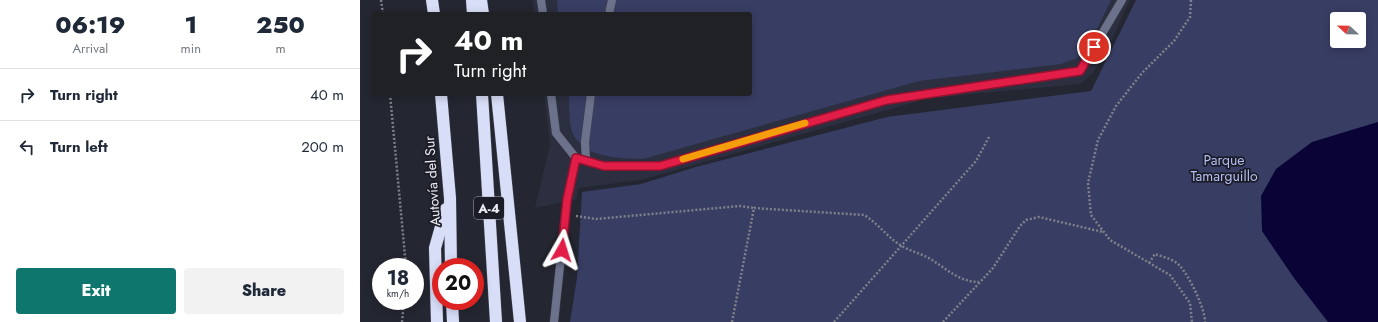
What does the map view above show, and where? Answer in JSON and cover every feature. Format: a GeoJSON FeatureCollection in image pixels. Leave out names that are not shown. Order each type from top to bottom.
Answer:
{"type":"FeatureCollection","features":[{"type":"Feature","properties":{"kind":"highway"},"geometry":{"type":"LineString","coordinates":[[432,0],[434,12]]}},
{"type":"Feature","properties":{"kind":"highway"},"geometry":{"type":"LineString","coordinates":[[472,0],[473,12]]}},
{"type":"Feature","properties":{"kind":"highway"},"geometry":{"type":"LineString","coordinates":[[480,0],[483,12]]}},
{"type":"Feature","properties":{"kind":"highway","name":"Autovía del Sur"},"geometry":{"type":"LineString","coordinates":[[441,96],[450,198],[451,258]]}},
{"type":"Feature","properties":{"kind":"highway","name":"A-4"},"geometry":{"type":"LineString","coordinates":[[482,96],[496,322]]}},
{"type":"Feature","properties":{"kind":"highway"},"geometry":{"type":"LineString","coordinates":[[497,96],[520,322]]}},
{"type":"Feature","properties":{"kind":"highway"},"geometry":{"type":"LineString","coordinates":[[437,322],[435,248],[450,198]]}},
{"type":"Feature","properties":{"kind":"highway"},"geometry":{"type":"LineString","coordinates":[[452,310],[453,322]]}},
{"type":"Feature","properties":{"kind":"lane"},"geometry":{"type":"LineString","coordinates":[[541,0],[543,12]]}},
{"type":"Feature","properties":{"kind":"lane"},"geometry":{"type":"LineString","coordinates":[[609,12],[612,0]]}},
{"type":"Feature","properties":{"kind":"lane"},"geometry":{"type":"LineString","coordinates":[[551,96],[556,133],[576,158],[604,166],[660,166],[887,100],[1080,71],[1122,0]]}},
{"type":"Feature","properties":{"kind":"lane"},"geometry":{"type":"LineString","coordinates":[[586,161],[584,142],[591,96]]}},
{"type":"Feature","properties":{"kind":"lane"},"geometry":{"type":"LineString","coordinates":[[554,322],[567,200],[576,158]]}},
{"type":"Feature","properties":{"kind":"path"},"geometry":{"type":"LineString","coordinates":[[381,0],[383,12]]}},
{"type":"Feature","properties":{"kind":"path"},"geometry":{"type":"LineString","coordinates":[[1191,0],[1190,17],[1174,41],[1142,73],[1116,106],[1098,140],[1088,183],[1092,215],[1104,232],[1110,240],[1170,275],[1190,303],[1192,322]]}},
{"type":"Feature","properties":{"kind":"path"},"geometry":{"type":"LineString","coordinates":[[390,96],[405,258]]}},
{"type":"Feature","properties":{"kind":"path"},"geometry":{"type":"LineString","coordinates":[[834,322],[976,161],[988,137]]}},
{"type":"Feature","properties":{"kind":"path"},"geometry":{"type":"LineString","coordinates":[[566,215],[596,219],[740,206],[864,215],[872,220],[901,246],[927,257],[962,280],[979,282]]}},
{"type":"Feature","properties":{"kind":"path"},"geometry":{"type":"LineString","coordinates":[[732,322],[754,208]]}},
{"type":"Feature","properties":{"kind":"path"},"geometry":{"type":"LineString","coordinates":[[943,322],[993,268],[1020,226],[1026,220],[1039,217],[1104,232]]}},
{"type":"Feature","properties":{"kind":"path"},"geometry":{"type":"LineString","coordinates":[[1149,263],[1155,254],[1169,259],[1179,265],[1194,288],[1205,322]]}},
{"type":"Feature","properties":{"kind":"path"},"geometry":{"type":"LineString","coordinates":[[402,322],[403,310]]}},
{"type":"Feature","properties":{"kind":"shaded area"},"geometry":{"type":"Polygon","coordinates":[[[533,0],[1130,0],[1106,52],[1093,73],[1080,84],[926,99],[641,180],[578,188],[577,199],[535,208],[550,144],[544,96],[752,96],[752,12],[534,12],[533,0]]]}},
{"type":"Feature","properties":{"kind":"shaded area"},"geometry":{"type":"Polygon","coordinates":[[[1378,122],[1378,322],[1328,322],[1294,278],[1262,231],[1261,196],[1276,169],[1312,142],[1378,122]]]}},
{"type":"Feature","properties":{"kind":"green space"},"geometry":{"type":"Polygon","coordinates":[[[557,0],[1111,0],[1099,25],[1077,58],[1061,64],[919,81],[643,159],[604,156],[586,148],[579,142],[572,131],[569,96],[752,96],[752,12],[558,12],[557,0]]]}},
{"type":"Feature","properties":{"kind":"green space","name":"Parque Tamarguillo"},"geometry":{"type":"Polygon","coordinates":[[[1136,0],[1378,0],[1378,322],[570,322],[577,278],[582,192],[641,184],[696,167],[887,117],[1091,91],[1136,0]]]}},
{"type":"Feature","properties":{"kind":"slow traffic"},"geometry":{"type":"LineString","coordinates":[[683,159],[805,123]]}},
{"type":"Feature","properties":{"kind":"route"},"geometry":{"type":"LineString","coordinates":[[562,250],[567,200],[576,158],[604,166],[660,166],[887,100],[1080,71],[1094,47]]}}]}
